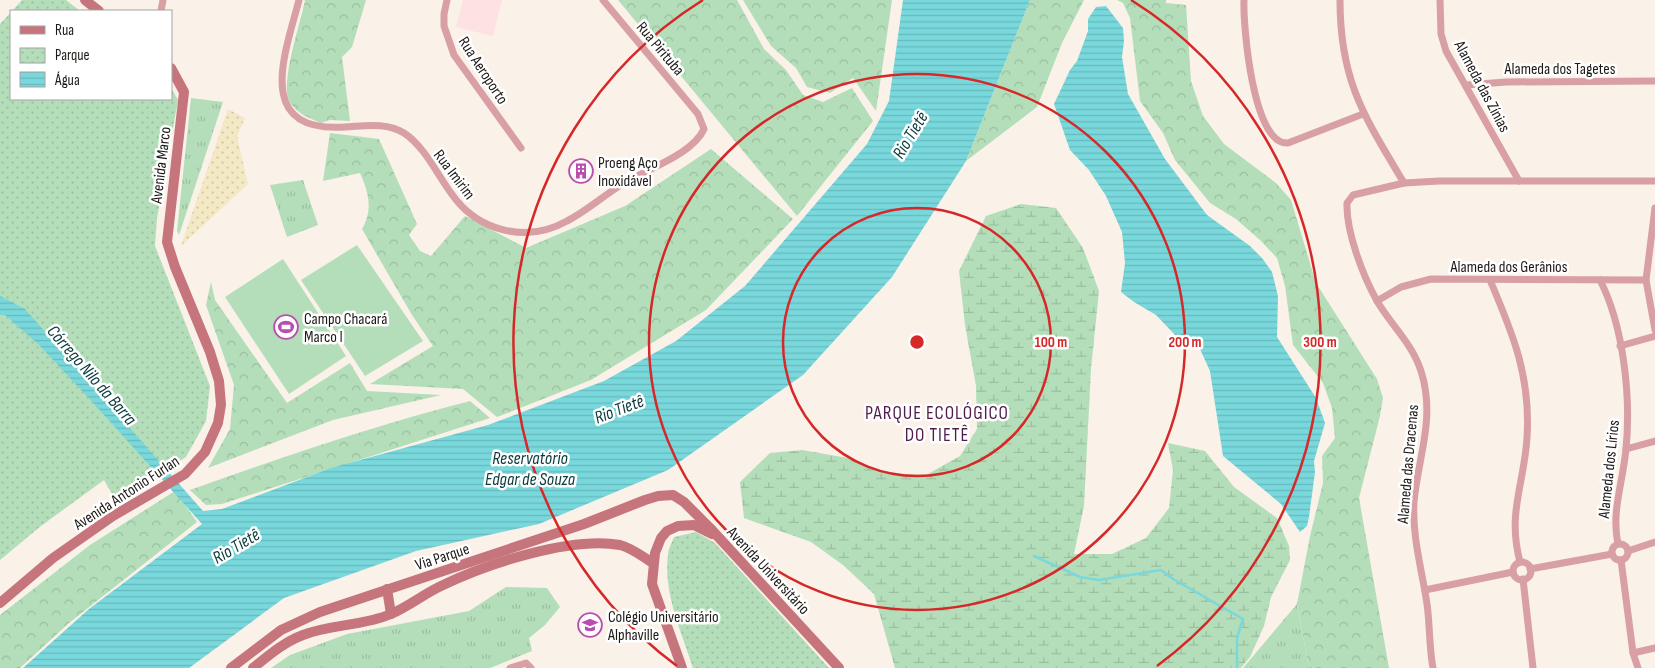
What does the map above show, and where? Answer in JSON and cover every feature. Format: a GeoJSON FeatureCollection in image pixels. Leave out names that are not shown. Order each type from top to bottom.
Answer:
{"type":"FeatureCollection","features":[{"type":"Feature","properties":{"kind":"main road"},"geometry":{"type":"LineString","coordinates":[[85,0],[98,10]]}},
{"type":"Feature","properties":{"kind":"main road","name":"Avenida Marco"},"geometry":{"type":"LineString","coordinates":[[172,70],[184,92],[167,230],[167,242],[175,267]]}},
{"type":"Feature","properties":{"kind":"main road","name":"Avenida Antonio Furlan"},"geometry":{"type":"LineString","coordinates":[[0,603],[53,558],[113,516],[185,474],[205,452],[213,438],[221,405],[219,381],[210,352],[175,267]]}},
{"type":"Feature","properties":{"kind":"main road","name":"Avenida Universitário"},"geometry":{"type":"LineString","coordinates":[[673,495],[684,502],[839,668]]}},
{"type":"Feature","properties":{"kind":"main road","name":"Via Parque"},"geometry":{"type":"LineString","coordinates":[[231,668],[281,630],[320,612],[584,524],[645,500],[673,495]]}},
{"type":"Feature","properties":{"kind":"main road"},"geometry":{"type":"LineString","coordinates":[[682,668],[652,584],[653,564],[661,538],[668,531],[678,526],[694,525],[718,538]]}},
{"type":"Feature","properties":{"kind":"main road","name":"Via Parque"},"geometry":{"type":"LineString","coordinates":[[253,668],[302,635],[391,614],[440,586],[478,571],[558,548],[596,544],[622,546],[653,564]]}},
{"type":"Feature","properties":{"kind":"main road"},"geometry":{"type":"LineString","coordinates":[[387,589],[391,614]]}},
{"type":"Feature","properties":{"kind":"street","name":"Rua Imirim"},"geometry":{"type":"LineString","coordinates":[[299,0],[281,69],[281,90],[285,101],[295,115],[304,122],[323,128],[384,126],[405,134],[423,153],[459,205],[476,219],[500,231],[516,233],[546,230],[576,216],[625,183],[693,144],[704,129],[698,114]]}},
{"type":"Feature","properties":{"kind":"street","name":"Rua Aeroporto"},"geometry":{"type":"LineString","coordinates":[[447,0],[444,26],[454,55],[521,148]]}},
{"type":"Feature","properties":{"kind":"street","name":"Rua Pirituba"},"geometry":{"type":"LineString","coordinates":[[603,0],[698,114]]}},
{"type":"Feature","properties":{"kind":"street"},"geometry":{"type":"LineString","coordinates":[[1244,0],[1246,44],[1252,78],[1263,118],[1273,137],[1278,142],[1288,143],[1363,114]]}},
{"type":"Feature","properties":{"kind":"street"},"geometry":{"type":"LineString","coordinates":[[1340,0],[1342,51],[1352,88],[1363,114],[1404,183]]}},
{"type":"Feature","properties":{"kind":"street","name":"Alameda das Zínias"},"geometry":{"type":"LineString","coordinates":[[1440,0],[1441,34],[1446,51],[1519,180]]}},
{"type":"Feature","properties":{"kind":"street","name":"Alameda dos Tagetes"},"geometry":{"type":"LineString","coordinates":[[1466,85],[1506,82],[1655,81]]}},
{"type":"Feature","properties":{"kind":"street","name":"Alameda das Dracenas"},"geometry":{"type":"LineString","coordinates":[[1433,668],[1425,590],[1414,525],[1416,485],[1426,441],[1426,393],[1414,354],[1377,301],[1360,263],[1347,203],[1353,196],[1404,183],[1439,180],[1655,181]]}},
{"type":"Feature","properties":{"kind":"street"},"geometry":{"type":"LineString","coordinates":[[1655,208],[1646,280],[1655,330]]}},
{"type":"Feature","properties":{"kind":"street","name":"Alameda dos Gerânios"},"geometry":{"type":"LineString","coordinates":[[1377,301],[1401,287],[1415,282],[1431,280],[1646,280]]}},
{"type":"Feature","properties":{"kind":"street"},"geometry":{"type":"LineString","coordinates":[[1490,280],[1514,337],[1526,385],[1527,438],[1514,512],[1516,547],[1520,562]]}},
{"type":"Feature","properties":{"kind":"street","name":"Alameda dos Lírios"},"geometry":{"type":"LineString","coordinates":[[1600,280],[1610,306],[1620,346],[1626,389],[1626,449],[1615,511],[1618,544]]}},
{"type":"Feature","properties":{"kind":"street"},"geometry":{"type":"LineString","coordinates":[[1620,346],[1655,336]]}},
{"type":"Feature","properties":{"kind":"street"},"geometry":{"type":"LineString","coordinates":[[1626,449],[1655,441]]}},
{"type":"Feature","properties":{"kind":"street"},"geometry":{"type":"LineString","coordinates":[[1628,551],[1655,542]]}},
{"type":"Feature","properties":{"kind":"street"},"geometry":{"type":"LineString","coordinates":[[1618,544],[1624,546],[1628,551],[1626,557],[1621,560],[1615,559],[1612,554],[1613,548],[1618,544]]}},
{"type":"Feature","properties":{"kind":"street"},"geometry":{"type":"LineString","coordinates":[[1530,569],[1612,554]]}},
{"type":"Feature","properties":{"kind":"street"},"geometry":{"type":"LineString","coordinates":[[1621,560],[1633,653],[1638,668]]}},
{"type":"Feature","properties":{"kind":"street"},"geometry":{"type":"LineString","coordinates":[[1520,562],[1527,564],[1530,569],[1529,576],[1523,579],[1517,578],[1513,572],[1514,566],[1520,562]]}},
{"type":"Feature","properties":{"kind":"street"},"geometry":{"type":"LineString","coordinates":[[1425,590],[1513,572]]}},
{"type":"Feature","properties":{"kind":"street"},"geometry":{"type":"LineString","coordinates":[[1523,579],[1533,668]]}},
{"type":"Feature","properties":{"kind":"street"},"geometry":{"type":"LineString","coordinates":[[1633,653],[1655,648]]}},
{"type":"Feature","properties":{"kind":"street"},"geometry":{"type":"LineString","coordinates":[[510,668],[526,663],[531,668]]}},
{"type":"Feature","properties":{"kind":"shaded area"},"geometry":{"type":"Polygon","coordinates":[[[463,0],[502,0],[493,36],[456,27],[463,0]]]}},
{"type":"Feature","properties":{"kind":"green space"},"geometry":{"type":"Polygon","coordinates":[[[22,0],[66,0],[79,10],[13,10],[22,0]]]}},
{"type":"Feature","properties":{"kind":"green space"},"geometry":{"type":"Polygon","coordinates":[[[305,0],[366,0],[352,47],[342,57],[350,121],[330,120],[321,123],[300,113],[290,102],[287,94],[289,68],[305,0]]]}},
{"type":"Feature","properties":{"kind":"green space"},"geometry":{"type":"Polygon","coordinates":[[[618,0],[737,0],[764,49],[786,70],[803,95],[823,102],[852,88],[873,121],[797,216],[618,0]]]}},
{"type":"Feature","properties":{"kind":"green space"},"geometry":{"type":"Polygon","coordinates":[[[743,0],[892,0],[876,111],[853,78],[830,93],[807,87],[796,68],[771,46],[743,0]]]}},
{"type":"Feature","properties":{"kind":"green space"},"geometry":{"type":"Polygon","coordinates":[[[1030,0],[1084,0],[1062,43],[1037,107],[966,161],[1030,0]]]}},
{"type":"Feature","properties":{"kind":"green space"},"geometry":{"type":"Polygon","coordinates":[[[1117,0],[1166,0],[1166,3],[1186,5],[1191,81],[1203,116],[1224,144],[1276,183],[1291,200],[1316,283],[1377,379],[1383,398],[1359,498],[1389,668],[1313,668],[1308,663],[1297,604],[1310,536],[1323,483],[1322,456],[1335,438],[1332,408],[1323,383],[1293,345],[1285,286],[1277,258],[1236,219],[1210,203],[1175,160],[1163,133],[1140,101],[1130,18],[1123,3],[1117,0]]]}},
{"type":"Feature","properties":{"kind":"green space"},"geometry":{"type":"Polygon","coordinates":[[[10,13],[10,100],[172,100],[172,90],[178,100],[157,218],[155,246],[210,386],[206,421],[186,457],[116,501],[104,480],[41,526],[0,560],[0,24],[10,13]]]}},
{"type":"Feature","properties":{"kind":"green space"},"geometry":{"type":"Polygon","coordinates":[[[191,98],[223,102],[179,235],[177,231],[191,98]]]}},
{"type":"Feature","properties":{"kind":"green space"},"geometry":{"type":"Polygon","coordinates":[[[330,133],[379,139],[417,224],[409,235],[420,251],[431,256],[465,216],[526,248],[625,206],[711,149],[793,219],[706,310],[591,380],[497,417],[463,389],[370,384],[433,346],[412,315],[362,229],[369,208],[366,188],[360,173],[323,181],[330,133]]]}},
{"type":"Feature","properties":{"kind":"green space"},"geometry":{"type":"Polygon","coordinates":[[[303,180],[318,225],[287,237],[270,185],[303,180]]]}},
{"type":"Feature","properties":{"kind":"green space"},"geometry":{"type":"Polygon","coordinates":[[[1021,204],[1056,208],[1083,248],[1099,291],[1091,369],[1084,506],[1074,554],[1112,554],[1146,538],[1169,508],[1173,470],[1168,443],[1205,451],[1234,487],[1277,518],[1289,546],[1290,560],[1271,597],[1264,626],[1250,657],[1241,668],[895,668],[874,594],[843,565],[811,542],[744,518],[740,482],[770,453],[802,450],[848,458],[886,473],[926,475],[960,456],[977,429],[976,386],[965,325],[959,271],[986,216],[1021,204]]]}},
{"type":"Feature","properties":{"kind":"green space"},"geometry":{"type":"Polygon","coordinates":[[[357,245],[423,341],[365,376],[301,280],[357,245]]]}},
{"type":"Feature","properties":{"kind":"green space","name":"Campo Chacará Marco I"},"geometry":{"type":"Polygon","coordinates":[[[283,259],[346,356],[289,394],[225,297],[283,259]]]}},
{"type":"Feature","properties":{"kind":"green space"},"geometry":{"type":"Polygon","coordinates":[[[211,282],[215,300],[287,403],[350,363],[367,391],[441,395],[333,420],[208,468],[230,429],[234,385],[206,305],[211,282]]]}},
{"type":"Feature","properties":{"kind":"green space"},"geometry":{"type":"Polygon","coordinates":[[[470,401],[490,418],[222,504],[206,505],[190,490],[364,431],[470,401]]]}},
{"type":"Feature","properties":{"kind":"green space"},"geometry":{"type":"Polygon","coordinates":[[[175,491],[197,522],[69,623],[20,668],[0,668],[0,615],[90,545],[175,491]]]}},
{"type":"Feature","properties":{"kind":"green space"},"geometry":{"type":"Polygon","coordinates":[[[696,532],[715,543],[829,668],[693,668],[674,613],[667,569],[669,548],[674,537],[696,532]]]}},
{"type":"Feature","properties":{"kind":"green space"},"geometry":{"type":"Polygon","coordinates":[[[506,587],[547,588],[560,607],[545,625],[529,638],[532,651],[490,668],[271,668],[290,655],[347,634],[469,611],[506,587]]]}},
{"type":"Feature","properties":{"kind":"green space"},"geometry":{"type":"Polygon","coordinates":[[[1297,604],[1308,663],[1313,668],[1243,668],[1297,604]]]}},
{"type":"Feature","properties":{"kind":"sand"},"geometry":{"type":"Polygon","coordinates":[[[228,109],[245,118],[237,136],[248,184],[181,246],[228,109]]]}},
{"type":"Feature","properties":{"kind":"water","name":"Reservatório Edgar de Souza"},"geometry":{"type":"Polygon","coordinates":[[[903,0],[1030,0],[966,161],[892,277],[803,375],[668,470],[539,524],[416,551],[284,598],[189,668],[23,668],[89,609],[202,524],[39,345],[5,315],[0,315],[0,296],[25,309],[203,511],[222,509],[331,468],[488,425],[604,381],[676,341],[745,286],[867,144],[889,101],[903,0]]]}},
{"type":"Feature","properties":{"kind":"water"},"geometry":{"type":"Polygon","coordinates":[[[1106,6],[1123,28],[1122,57],[1128,94],[1165,159],[1207,215],[1250,246],[1272,272],[1278,296],[1277,337],[1316,398],[1325,423],[1314,461],[1315,472],[1307,526],[1300,532],[1281,504],[1223,456],[1210,371],[1200,349],[1194,343],[1176,336],[1156,315],[1121,292],[1125,263],[1122,232],[1106,196],[1089,170],[1070,150],[1054,104],[1070,70],[1077,61],[1088,31],[1088,19],[1096,7],[1106,6]]]}},
{"type":"Feature","properties":{"kind":"waterway"},"geometry":{"type":"LineString","coordinates":[[1034,556],[1080,577],[1099,580],[1161,570],[1173,579],[1243,619],[1237,638],[1237,668]]}},
{"type":"Feature","properties":{"kind":"place","name":"Proeng Aço Inoxidável"},"geometry":{"type":"Point","coordinates":[581,171]}},
{"type":"Feature","properties":{"kind":"place","name":"Campo Chacará Marco I"},"geometry":{"type":"Point","coordinates":[286,327]}},
{"type":"Feature","properties":{"kind":"place","name":"Colégio Universitário Alphaville"},"geometry":{"type":"Point","coordinates":[590,625]}},
{"type":"Feature","properties":{"kind":"district","name":"PARQUE ECOLÓGICO DO TIETÊ"},"geometry":{"type":"Point","coordinates":[937,423]}},
{"type":"Feature","properties":{"kind":"water label","name":"Rio Tietê"},"geometry":{"type":"Point","coordinates":[910,135]}},
{"type":"Feature","properties":{"kind":"water label","name":"Córrego Nilo da Barra"},"geometry":{"type":"Point","coordinates":[92,375]}},
{"type":"Feature","properties":{"kind":"water label","name":"Rio Tietê"},"geometry":{"type":"Point","coordinates":[619,409]}},
{"type":"Feature","properties":{"kind":"water label","name":"Rio Tietê"},"geometry":{"type":"Point","coordinates":[236,546]}}]}
